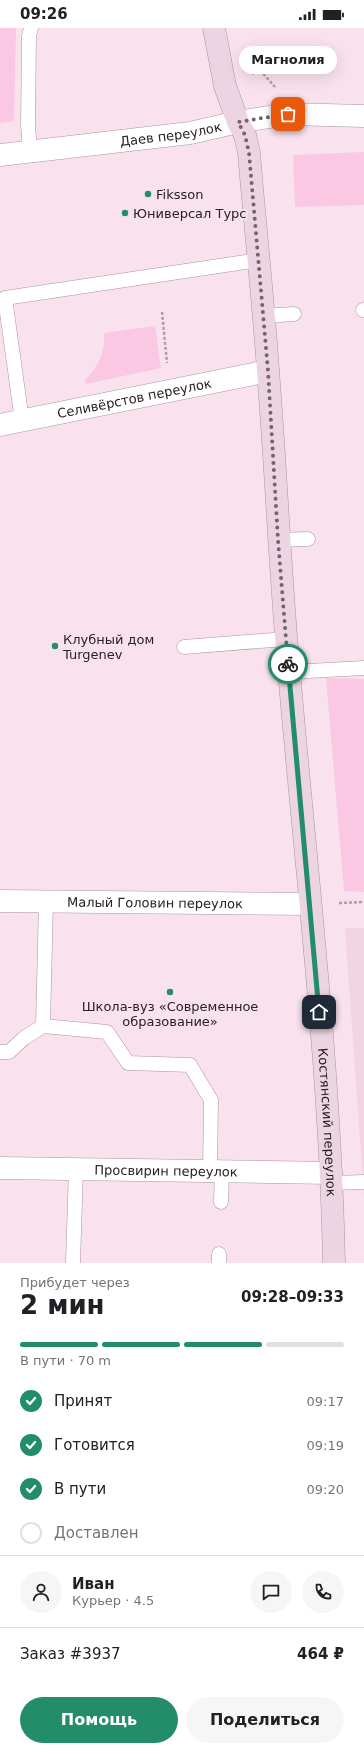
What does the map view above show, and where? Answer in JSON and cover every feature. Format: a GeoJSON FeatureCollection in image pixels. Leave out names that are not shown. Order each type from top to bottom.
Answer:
{"type":"FeatureCollection","features":[{"type":"Feature","properties":{"kind":"street","name":"Костянский переулок"},"geometry":{"type":"LineString","coordinates":[[214,28],[224,86],[238,122],[245,135],[249,153],[268,371],[278,540],[286,639],[329,1130],[334,1263]]}},
{"type":"Feature","properties":{"kind":"street","name":"Даев переулок"},"geometry":{"type":"LineString","coordinates":[[0,155],[190,133],[238,122],[288,114],[364,116]]}},
{"type":"Feature","properties":{"kind":"street","name":"Селивёрстов переулок"},"geometry":{"type":"LineString","coordinates":[[0,425],[268,371]]}},
{"type":"Feature","properties":{"kind":"street","name":"Малый Головин переулок"},"geometry":{"type":"LineString","coordinates":[[0,901],[310,904]]}},
{"type":"Feature","properties":{"kind":"street","name":"Просвирин переулок"},"geometry":{"type":"LineString","coordinates":[[0,1168],[216,1171],[332,1178]]}},
{"type":"Feature","properties":{"kind":"lane"},"geometry":{"type":"LineString","coordinates":[[30,151],[28,125],[29,36],[31,28]]}},
{"type":"Feature","properties":{"kind":"lane"},"geometry":{"type":"LineString","coordinates":[[22,421],[5,342],[5,298],[259,260]]}},
{"type":"Feature","properties":{"kind":"lane"},"geometry":{"type":"LineString","coordinates":[[263,316],[294,314]]}},
{"type":"Feature","properties":{"kind":"lane"},"geometry":{"type":"LineString","coordinates":[[278,540],[308,539]]}},
{"type":"Feature","properties":{"kind":"lane"},"geometry":{"type":"LineString","coordinates":[[184,647],[286,639]]}},
{"type":"Feature","properties":{"kind":"lane"},"geometry":{"type":"LineString","coordinates":[[289,672],[364,668]]}},
{"type":"Feature","properties":{"kind":"lane"},"geometry":{"type":"LineString","coordinates":[[43,1026],[46,901]]}},
{"type":"Feature","properties":{"kind":"lane"},"geometry":{"type":"LineString","coordinates":[[0,1052],[9,1052],[24,1038],[43,1026],[107,1032],[128,1062],[190,1065],[211,1100],[216,1171],[221,1202]]}},
{"type":"Feature","properties":{"kind":"lane"},"geometry":{"type":"LineString","coordinates":[[73,1263],[76,1169]]}},
{"type":"Feature","properties":{"kind":"lane"},"geometry":{"type":"LineString","coordinates":[[332,1178],[364,1182]]}},
{"type":"Feature","properties":{"kind":"path"},"geometry":{"type":"LineString","coordinates":[[259,68],[276,89]]}},
{"type":"Feature","properties":{"kind":"path"},"geometry":{"type":"LineString","coordinates":[[162,312],[167,367]]}},
{"type":"Feature","properties":{"kind":"path"},"geometry":{"type":"LineString","coordinates":[[339,903],[364,902]]}},
{"type":"Feature","properties":{"kind":"shaded area"},"geometry":{"type":"Polygon","coordinates":[[[0,28],[16,28],[14,121],[0,123],[0,28]]]}},
{"type":"Feature","properties":{"kind":"shaded area"},"geometry":{"type":"Polygon","coordinates":[[[364,152],[364,205],[295,207],[293,155],[364,152]]]}},
{"type":"Feature","properties":{"kind":"shaded area"},"geometry":{"type":"Polygon","coordinates":[[[155,326],[161,368],[86,384],[85,380],[100,359],[104,341],[104,333],[155,326]]]}},
{"type":"Feature","properties":{"kind":"shaded area"},"geometry":{"type":"Polygon","coordinates":[[[326,678],[364,679],[364,892],[344,891],[326,678]]]}},
{"type":"Feature","properties":{"kind":"shaded area"},"geometry":{"type":"Polygon","coordinates":[[[345,928],[364,928],[364,1200],[363,1182],[345,928]]]}},
{"type":"Feature","properties":{"kind":"way so far"},"geometry":{"type":"LineString","coordinates":[[288,114],[238,122],[245,135],[249,153],[259,260],[288,664]]}},
{"type":"Feature","properties":{"kind":"place","name":"Магнолия"},"geometry":{"type":"Point","coordinates":[288,114]}},
{"type":"Feature","properties":{"kind":"place","name":"Fiksson"},"geometry":{"type":"Point","coordinates":[148,194]}},
{"type":"Feature","properties":{"kind":"place","name":"Юниверсал Турс"},"geometry":{"type":"Point","coordinates":[125,213]}},
{"type":"Feature","properties":{"kind":"place","name":"Клубный дом Turgenev"},"geometry":{"type":"Point","coordinates":[55,646]}},
{"type":"Feature","properties":{"kind":"place","name":"Школа-вуз «Современное образование»"},"geometry":{"type":"Point","coordinates":[170,992]}},
{"type":"Feature","properties":{"kind":"route"},"geometry":{"type":"LineString","coordinates":[[288,664],[309,884],[319,1012]]}}]}
